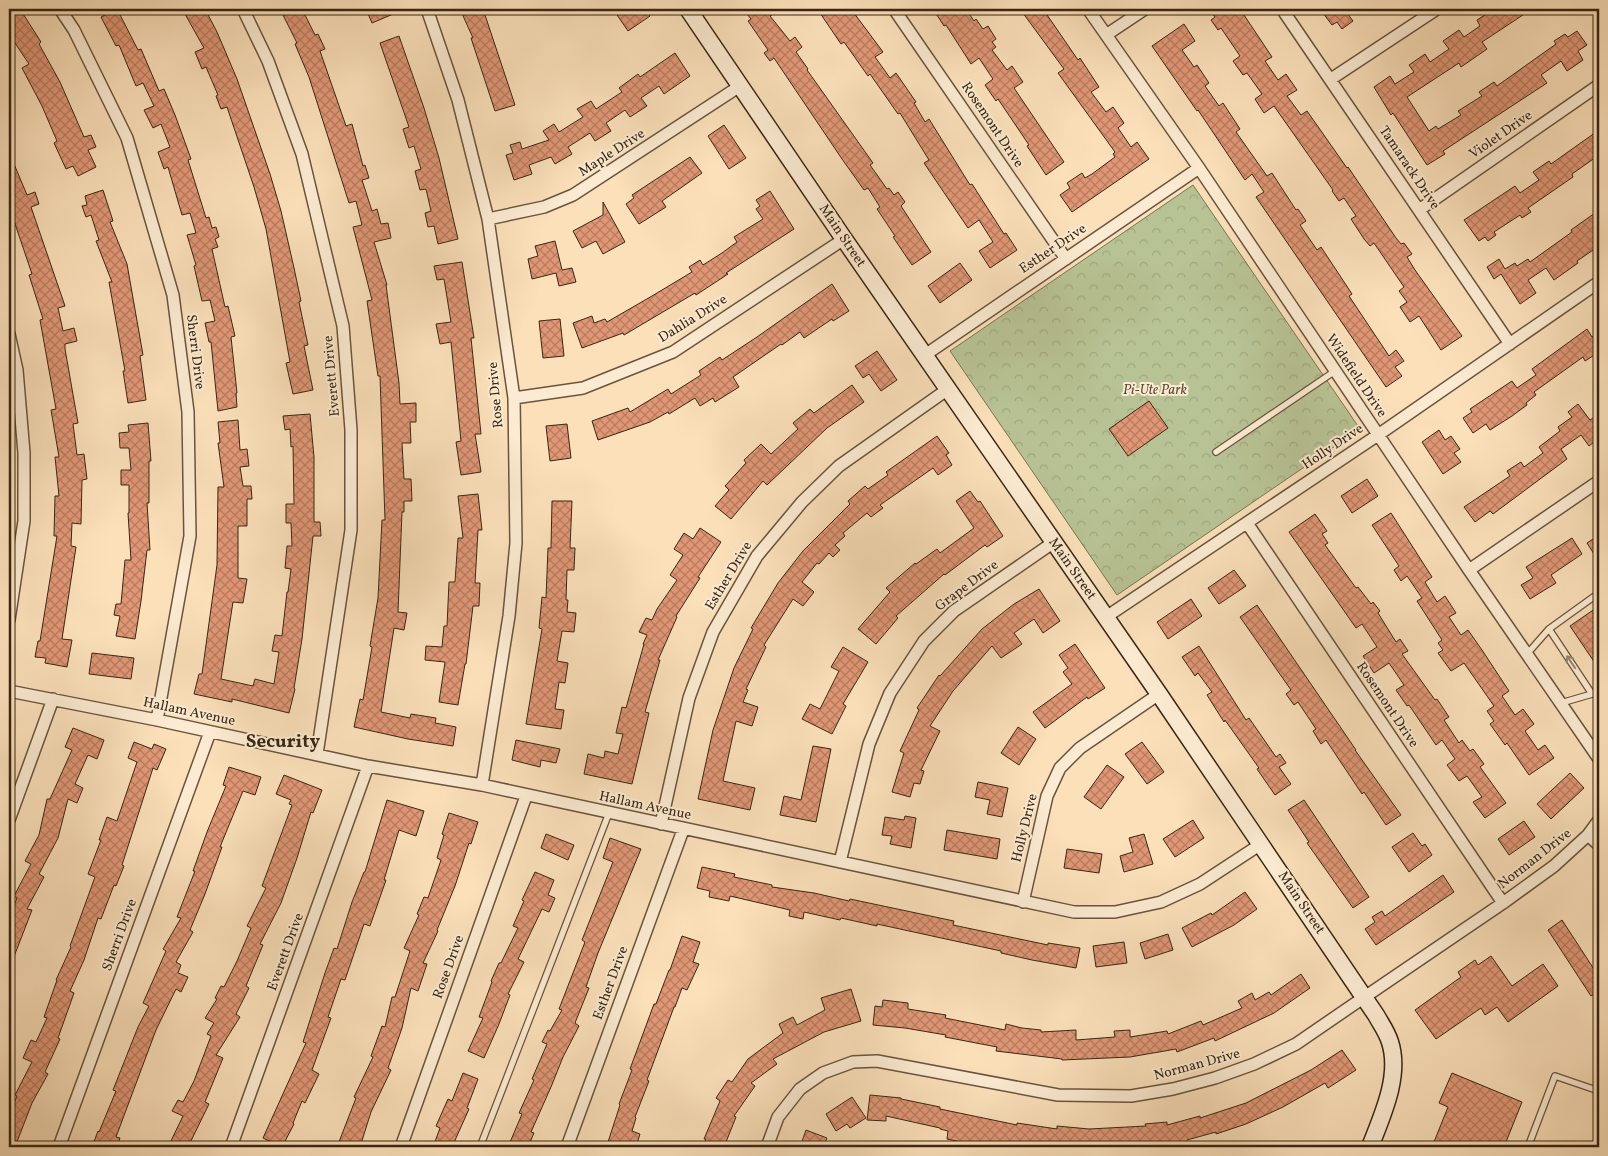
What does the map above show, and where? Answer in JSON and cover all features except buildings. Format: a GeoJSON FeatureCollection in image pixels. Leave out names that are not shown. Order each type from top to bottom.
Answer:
{"type":"FeatureCollection","features":[{"type":"Feature","properties":{"kind":"main road","name":"Main Street"},"geometry":{"type":"LineString","coordinates":[[688,9],[948,390],[1160,694],[1365,998],[1385,1031],[1390,1044],[1392,1074],[1388,1093],[1370,1147]]}},
{"type":"Feature","properties":{"kind":"street","name":"Sherri Drive"},"geometry":{"type":"LineString","coordinates":[[60,9],[74,30],[127,138],[173,295],[188,412],[190,536],[157,720]]}},
{"type":"Feature","properties":{"kind":"street","name":"Everett Drive"},"geometry":{"type":"LineString","coordinates":[[243,9],[268,61],[302,154],[343,326],[351,430],[351,530],[317,754]]}},
{"type":"Feature","properties":{"kind":"street","name":"Rose Drive"},"geometry":{"type":"LineString","coordinates":[[427,9],[458,100],[488,219],[514,398],[515,552],[509,616],[482,786]]}},
{"type":"Feature","properties":{"kind":"street","name":"Rosemont Drive"},"geometry":{"type":"LineString","coordinates":[[894,9],[1066,259]]}},
{"type":"Feature","properties":{"kind":"street","name":"Widefield Drive"},"geometry":{"type":"LineString","coordinates":[[1088,9],[1199,168],[1469,570],[1599,759]]}},
{"type":"Feature","properties":{"kind":"street"},"geometry":{"type":"LineString","coordinates":[[1106,35],[1146,9]]}},
{"type":"Feature","properties":{"kind":"street","name":"Tamarack Drive"},"geometry":{"type":"LineString","coordinates":[[1282,9],[1510,344]]}},
{"type":"Feature","properties":{"kind":"street"},"geometry":{"type":"LineString","coordinates":[[1331,79],[1437,9]]}},
{"type":"Feature","properties":{"kind":"street","name":"Violet Drive"},"geometry":{"type":"LineString","coordinates":[[1419,210],[1599,85]]}},
{"type":"Feature","properties":{"kind":"street","name":"Maple Drive"},"geometry":{"type":"LineString","coordinates":[[488,219],[544,207],[574,195],[740,86]]}},
{"type":"Feature","properties":{"kind":"street","name":"Esther Drive"},"geometry":{"type":"LineString","coordinates":[[924,355],[1199,168]]}},
{"type":"Feature","properties":{"kind":"street","name":"Dahlia Drive"},"geometry":{"type":"LineString","coordinates":[[514,398],[583,388],[673,352],[844,239]]}},
{"type":"Feature","properties":{"kind":"street","name":"Holly Drive"},"geometry":{"type":"LineString","coordinates":[[1106,618],[1378,435],[1599,282]]}},
{"type":"Feature","properties":{"kind":"street"},"geometry":{"type":"LineString","coordinates":[[9,334],[17,370],[24,453],[24,522],[9,620]]}},
{"type":"Feature","properties":{"kind":"street","name":"Esther Drive"},"geometry":{"type":"LineString","coordinates":[[661,824],[689,698],[713,632],[757,556],[802,502],[839,466],[948,390]]}},
{"type":"Feature","properties":{"kind":"street"},"geometry":{"type":"LineString","coordinates":[[1469,570],[1599,481]]}},
{"type":"Feature","properties":{"kind":"street","name":"Rosemont Drive"},"geometry":{"type":"LineString","coordinates":[[1247,524],[1503,903]]}},
{"type":"Feature","properties":{"kind":"street","name":"Grape Drive"},"geometry":{"type":"LineString","coordinates":[[840,862],[869,744],[890,693],[919,649],[954,611],[1054,542]]}},
{"type":"Feature","properties":{"kind":"street","name":"Hallam Avenue"},"geometry":{"type":"LineString","coordinates":[[9,691],[157,720],[368,766],[482,786],[1074,912],[1115,912],[1161,902],[1200,884],[1261,844]]}},
{"type":"Feature","properties":{"kind":"street","name":"Holly Drive"},"geometry":{"type":"LineString","coordinates":[[1023,902],[1047,796],[1060,768],[1080,748],[1160,694]]}},
{"type":"Feature","properties":{"kind":"street"},"geometry":{"type":"LineString","coordinates":[[9,820],[53,699]]}},
{"type":"Feature","properties":{"kind":"street","name":"Sherri Drive"},"geometry":{"type":"LineString","coordinates":[[59,1147],[210,732]]}},
{"type":"Feature","properties":{"kind":"street","name":"Everett Drive"},"geometry":{"type":"LineString","coordinates":[[232,1147],[368,766]]}},
{"type":"Feature","properties":{"kind":"street","name":"Rose Drive"},"geometry":{"type":"LineString","coordinates":[[401,1147],[526,796]]}},
{"type":"Feature","properties":{"kind":"street","name":"Norman Drive"},"geometry":{"type":"LineString","coordinates":[[767,1147],[778,1117],[800,1088],[823,1073],[853,1062],[877,1061],[1058,1095],[1131,1096],[1173,1089],[1214,1078],[1254,1064],[1296,1044],[1503,903],[1559,862],[1588,835],[1599,820]]}},
{"type":"Feature","properties":{"kind":"street","name":"Esther Drive"},"geometry":{"type":"LineString","coordinates":[[568,1147],[683,830]]}},
{"type":"Feature","properties":{"kind":"street"},"geometry":{"type":"LineString","coordinates":[[1588,835],[1599,845]]}},
{"type":"Feature","properties":{"kind":"lane"},"geometry":{"type":"LineString","coordinates":[[1216,452],[1336,371]]}},
{"type":"Feature","properties":{"kind":"lane"},"geometry":{"type":"LineString","coordinates":[[1527,654],[1549,629],[1599,593]]}},
{"type":"Feature","properties":{"kind":"lane"},"geometry":{"type":"LineString","coordinates":[[1549,629],[1592,694]]}},
{"type":"Feature","properties":{"kind":"lane"},"geometry":{"type":"LineString","coordinates":[[1561,703],[1599,692]]}},
{"type":"Feature","properties":{"kind":"lane"},"geometry":{"type":"LineString","coordinates":[[480,1147],[609,813]]}},
{"type":"Feature","properties":{"kind":"lane"},"geometry":{"type":"LineString","coordinates":[[1528,1147],[1555,1076],[1599,1091]]}},
{"type":"Feature","properties":{"kind":"green space","name":"Pi-Ute Park"},"geometry":{"type":"Polygon","coordinates":[[[1193,185],[1360,429],[1117,595],[950,351],[1193,185]]]}},
{"type":"Feature","properties":{"kind":"district","name":"Security"},"geometry":{"type":"Point","coordinates":[283,742]}}]}
